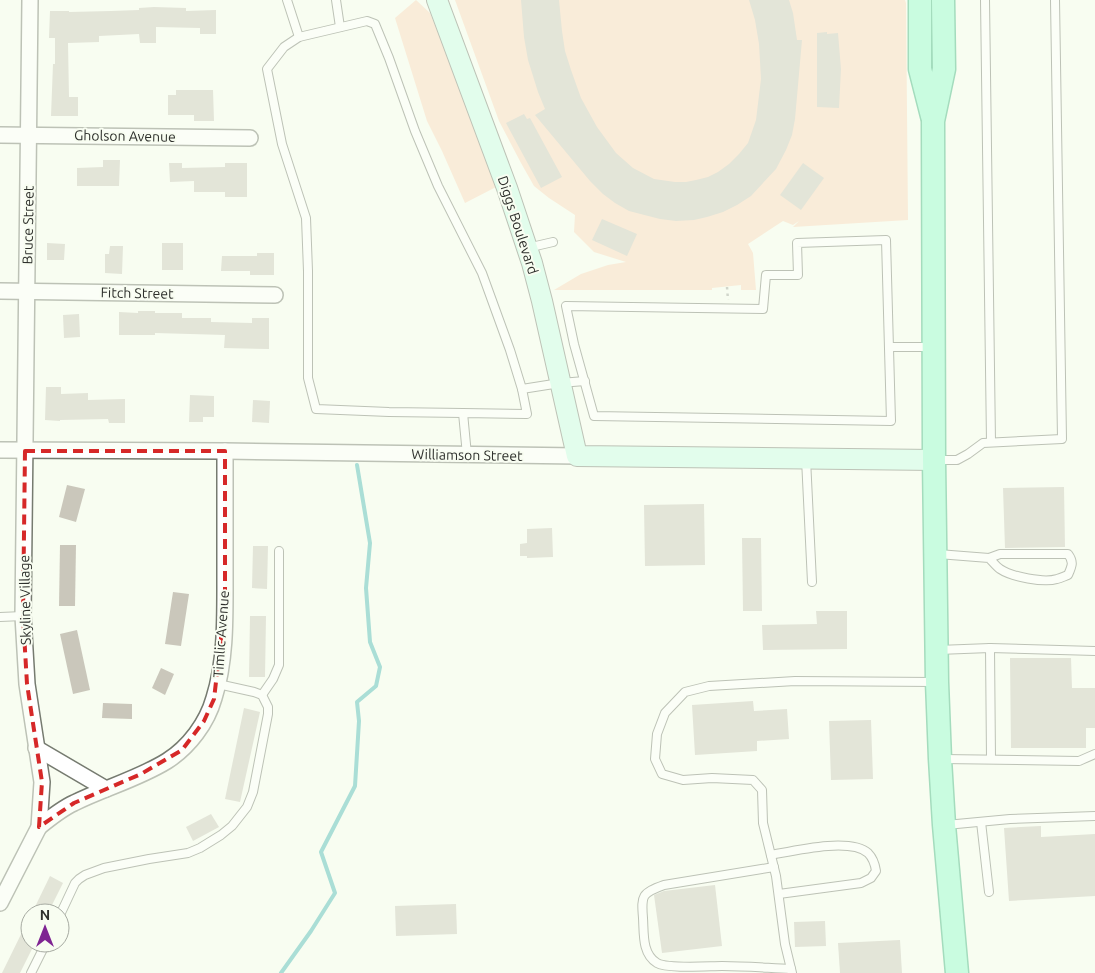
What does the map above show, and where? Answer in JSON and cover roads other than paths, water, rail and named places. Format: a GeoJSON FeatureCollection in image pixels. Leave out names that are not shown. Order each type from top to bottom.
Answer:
{"type":"FeatureCollection","features":[{"type":"Feature","properties":{"kind":"main road"},"geometry":{"type":"LineString","coordinates":[[920,0],[920,69],[934,121]]}},
{"type":"Feature","properties":{"kind":"main road"},"geometry":{"type":"LineString","coordinates":[[943,0],[944,69],[934,121],[936,650],[944,825],[957,973]]}},
{"type":"Feature","properties":{"kind":"street","name":"Bruce Street"},"geometry":{"type":"LineString","coordinates":[[25,451],[30,0]]}},
{"type":"Feature","properties":{"kind":"street","name":"Diggs Boulevard"},"geometry":{"type":"LineString","coordinates":[[437,0],[507,188],[527,248],[542,301],[577,456]]}},
{"type":"Feature","properties":{"kind":"street","name":"Gholson Avenue"},"geometry":{"type":"LineString","coordinates":[[0,135],[250,138]]}},
{"type":"Feature","properties":{"kind":"street","name":"Fitch Street"},"geometry":{"type":"LineString","coordinates":[[0,291],[275,294]]}},
{"type":"Feature","properties":{"kind":"street","name":"Williamson Street"},"geometry":{"type":"LineString","coordinates":[[0,450],[934,460]]}},
{"type":"Feature","properties":{"kind":"street","name":"Skyline Village"},"geometry":{"type":"LineString","coordinates":[[25,451],[23,616],[27,684],[36,748]]}},
{"type":"Feature","properties":{"kind":"street","name":"Timlic Avenue"},"geometry":{"type":"LineString","coordinates":[[39,827],[58,812],[74,803],[150,770],[167,760],[182,750],[194,737],[204,721],[214,700],[220,676],[222,652],[225,604],[226,452]]}},
{"type":"Feature","properties":{"kind":"street","name":"Timlic Avenue"},"geometry":{"type":"LineString","coordinates":[[0,903],[39,827],[42,782],[36,748]]}},
{"type":"Feature","properties":{"kind":"street"},"geometry":{"type":"LineString","coordinates":[[36,748],[106,789]]}},
{"type":"Feature","properties":{"kind":"lane"},"geometry":{"type":"LineString","coordinates":[[287,0],[299,36]]}},
{"type":"Feature","properties":{"kind":"lane"},"geometry":{"type":"LineString","coordinates":[[336,0],[340,27]]}},
{"type":"Feature","properties":{"kind":"lane"},"geometry":{"type":"LineString","coordinates":[[985,0],[991,442]]}},
{"type":"Feature","properties":{"kind":"lane"},"geometry":{"type":"LineString","coordinates":[[934,460],[957,460],[983,443],[1062,438],[1055,0]]}},
{"type":"Feature","properties":{"kind":"lane"},"geometry":{"type":"LineString","coordinates":[[367,20],[375,24],[390,58],[415,131],[438,186],[482,273],[510,350],[522,389],[527,414],[316,409],[308,378],[306,218],[282,144],[267,69],[284,48],[299,36],[367,20]]}},
{"type":"Feature","properties":{"kind":"lane"},"geometry":{"type":"LineString","coordinates":[[886,240],[891,421],[594,416],[584,381],[566,306],[763,309],[766,275],[798,275],[797,243],[886,240]]}},
{"type":"Feature","properties":{"kind":"lane"},"geometry":{"type":"LineString","coordinates":[[527,248],[553,242]]}},
{"type":"Feature","properties":{"kind":"lane"},"geometry":{"type":"LineString","coordinates":[[889,347],[934,347]]}},
{"type":"Feature","properties":{"kind":"lane"},"geometry":{"type":"LineString","coordinates":[[522,389],[584,381]]}},
{"type":"Feature","properties":{"kind":"lane"},"geometry":{"type":"LineString","coordinates":[[463,413],[467,454]]}},
{"type":"Feature","properties":{"kind":"lane"},"geometry":{"type":"LineString","coordinates":[[806,459],[812,582]]}},
{"type":"Feature","properties":{"kind":"lane"},"geometry":{"type":"LineString","coordinates":[[262,695],[273,679],[279,665],[279,551]]}},
{"type":"Feature","properties":{"kind":"lane"},"geometry":{"type":"LineString","coordinates":[[936,554],[989,558],[1000,554],[1068,554],[1072,559],[1072,568],[1068,575],[1056,580],[1022,578],[998,568],[989,558]]}},
{"type":"Feature","properties":{"kind":"lane"},"geometry":{"type":"LineString","coordinates":[[0,616],[23,616]]}},
{"type":"Feature","properties":{"kind":"lane"},"geometry":{"type":"LineString","coordinates":[[936,650],[990,648],[1095,651]]}},
{"type":"Feature","properties":{"kind":"lane"},"geometry":{"type":"LineString","coordinates":[[990,648],[991,759]]}},
{"type":"Feature","properties":{"kind":"lane"},"geometry":{"type":"LineString","coordinates":[[774,867],[664,885],[645,894],[642,902],[645,948],[657,963],[667,966],[724,966],[791,971],[785,944],[774,867],[763,823],[762,790],[754,780],[712,778],[683,780],[662,774],[655,759],[657,734],[665,714],[685,692],[709,686],[795,681],[937,682]]}},
{"type":"Feature","properties":{"kind":"lane"},"geometry":{"type":"LineString","coordinates":[[66,903],[75,883],[85,875],[104,868],[188,853],[200,848],[232,826],[247,807],[255,784],[268,707],[262,695],[218,684]]}},
{"type":"Feature","properties":{"kind":"lane"},"geometry":{"type":"LineString","coordinates":[[940,759],[1079,761],[1095,754]]}},
{"type":"Feature","properties":{"kind":"lane"},"geometry":{"type":"LineString","coordinates":[[944,825],[1010,819],[1095,816]]}},
{"type":"Feature","properties":{"kind":"lane"},"geometry":{"type":"LineString","coordinates":[[981,822],[989,892]]}},
{"type":"Feature","properties":{"kind":"lane"},"geometry":{"type":"LineString","coordinates":[[771,855],[832,845],[844,845],[867,852],[874,861],[876,871],[872,878],[861,883],[779,894]]}},
{"type":"Feature","properties":{"kind":"lane"},"geometry":{"type":"LineString","coordinates":[[31,973],[41,953]]}},
{"type":"Feature","properties":{"kind":"waterway"},"geometry":{"type":"LineString","coordinates":[[281,973],[335,893],[321,852],[355,786],[359,721],[357,702],[376,686],[380,667],[370,642],[366,588],[370,543],[357,465]]}}]}
